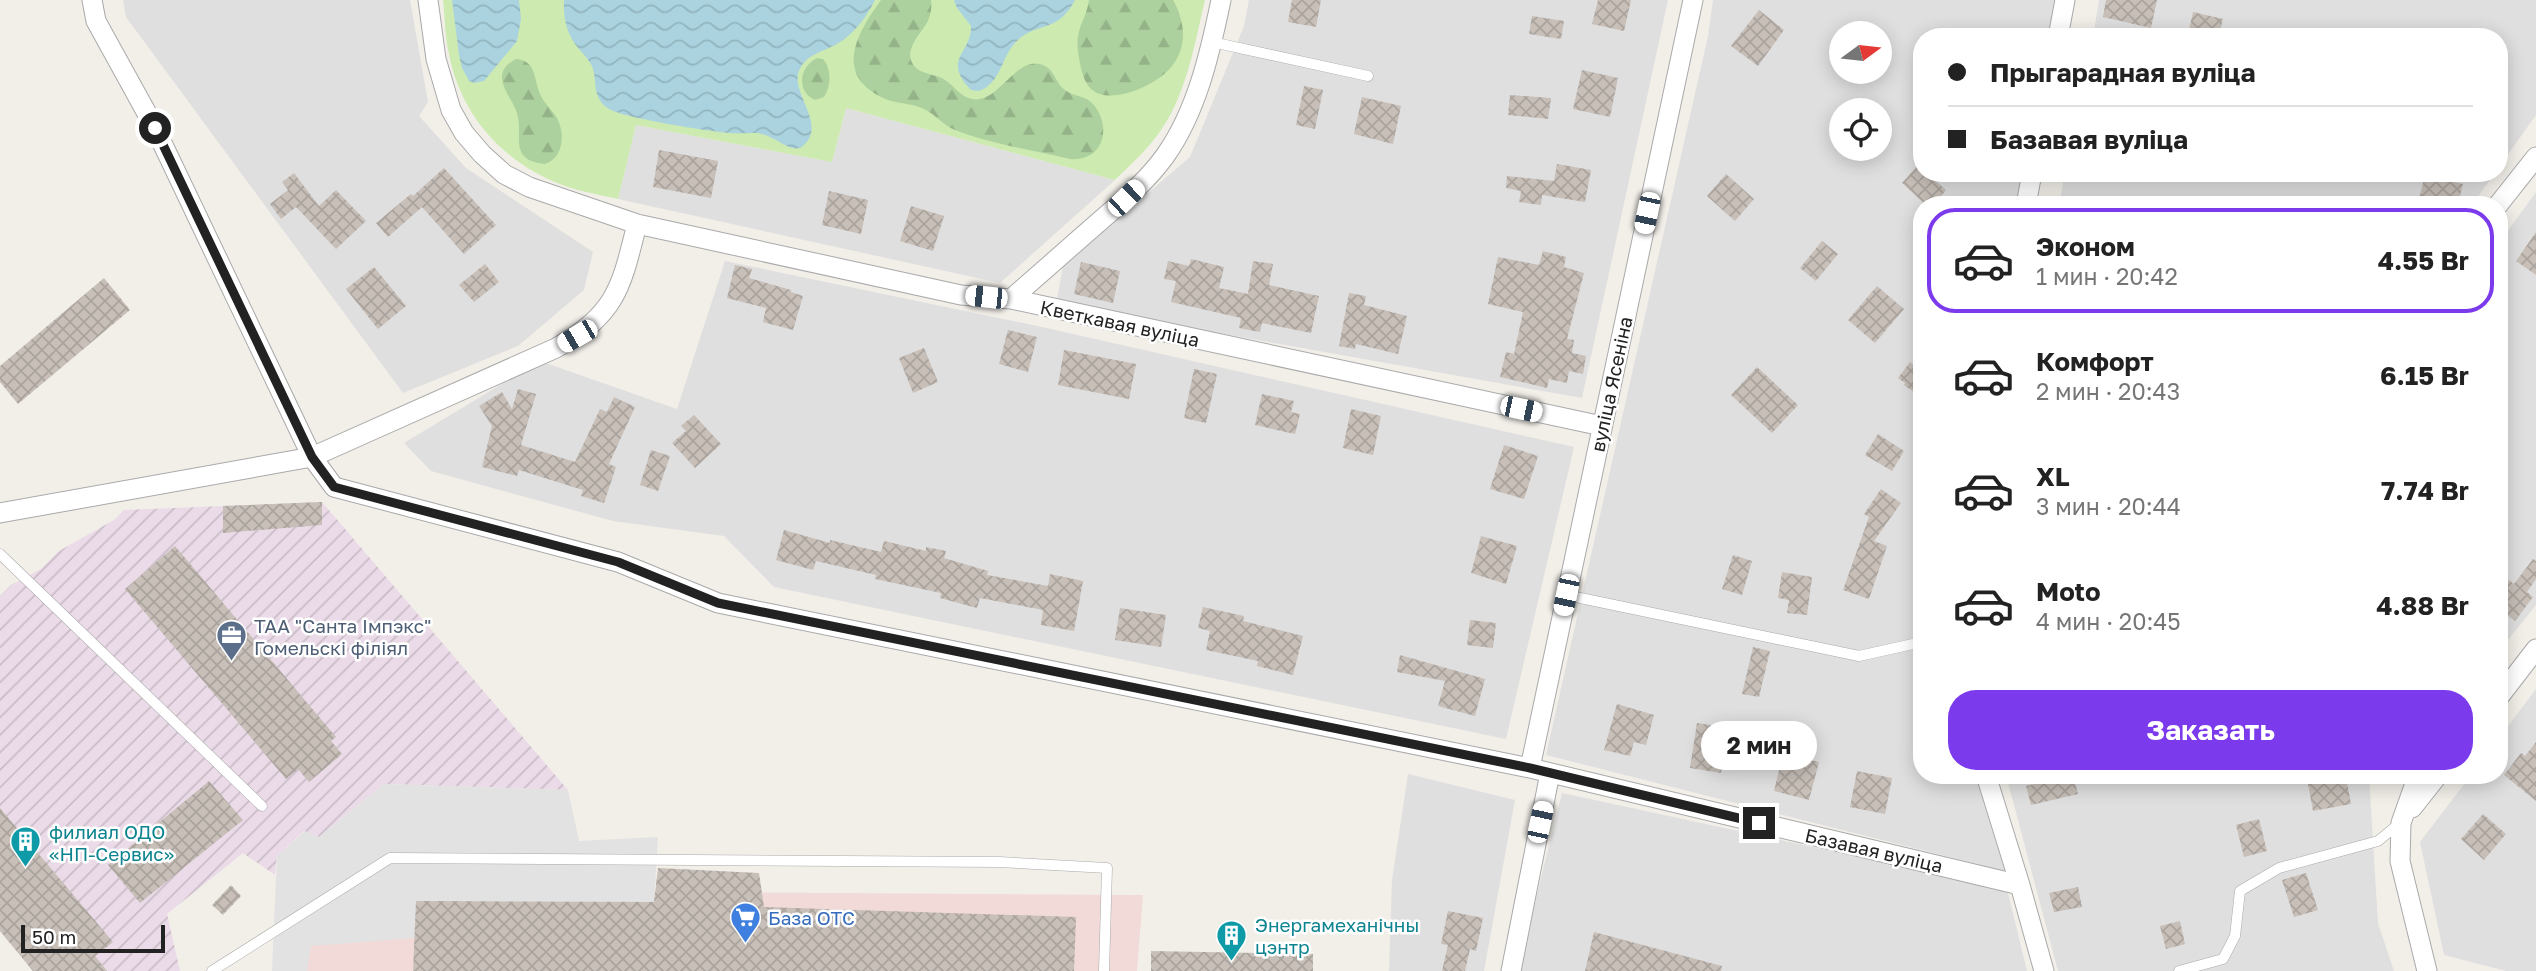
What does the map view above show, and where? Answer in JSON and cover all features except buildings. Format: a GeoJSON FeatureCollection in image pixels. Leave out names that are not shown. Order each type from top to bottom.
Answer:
{"type":"FeatureCollection","features":[{"type":"Feature","properties":{"kind":"street","name":"Базавая вуліца"},"geometry":{"type":"LineString","coordinates":[[92,0],[96,21],[155,128],[312,457],[334,487],[618,562],[718,603],[1530,768],[2020,885]]}},
{"type":"Feature","properties":{"kind":"street","name":"Кветкавая вуліца"},"geometry":{"type":"LineString","coordinates":[[428,0],[436,59],[451,110],[464,133],[482,154],[504,174],[529,187],[637,224],[961,295],[1011,299],[1602,426]]}},
{"type":"Feature","properties":{"kind":"street"},"geometry":{"type":"LineString","coordinates":[[1011,299],[1126,198],[1165,156],[1195,99],[1221,0]]}},
{"type":"Feature","properties":{"kind":"street","name":"вуліца Ясеніна"},"geometry":{"type":"LineString","coordinates":[[1530,768],[1693,0]]}},
{"type":"Feature","properties":{"kind":"street"},"geometry":{"type":"LineString","coordinates":[[2060,28],[2065,0]]}},
{"type":"Feature","properties":{"kind":"street"},"geometry":{"type":"LineString","coordinates":[[2505,196],[2536,157]]}},
{"type":"Feature","properties":{"kind":"street"},"geometry":{"type":"LineString","coordinates":[[0,513],[312,457],[556,348],[577,336],[597,319],[613,300],[623,281],[637,224]]}},
{"type":"Feature","properties":{"kind":"street"},"geometry":{"type":"LineString","coordinates":[[2508,685],[2536,649]]}},
{"type":"Feature","properties":{"kind":"street"},"geometry":{"type":"LineString","coordinates":[[1511,971],[1550,773]]}},
{"type":"Feature","properties":{"kind":"street"},"geometry":{"type":"LineString","coordinates":[[1989,784],[2044,971]]}},
{"type":"Feature","properties":{"kind":"street"},"geometry":{"type":"LineString","coordinates":[[2414,784],[2401,823],[2400,861],[2427,971]]}},
{"type":"Feature","properties":{"kind":"street"},"geometry":{"type":"LineString","coordinates":[[2401,823],[2431,784]]}},
{"type":"Feature","properties":{"kind":"lane"},"geometry":{"type":"LineString","coordinates":[[1212,42],[1368,76]]}},
{"type":"Feature","properties":{"kind":"lane"},"geometry":{"type":"LineString","coordinates":[[0,554],[262,806]]}},
{"type":"Feature","properties":{"kind":"lane"},"geometry":{"type":"LineString","coordinates":[[1566,595],[1859,656],[1913,644]]}},
{"type":"Feature","properties":{"kind":"lane"},"geometry":{"type":"LineString","coordinates":[[2179,971],[2224,959],[2235,936],[2240,891],[2279,868],[2378,841],[2401,823]]}},
{"type":"Feature","properties":{"kind":"lane"},"geometry":{"type":"LineString","coordinates":[[216,970],[390,858],[999,862],[1107,868],[1104,971]]}},
{"type":"Feature","properties":{"kind":"shaded area"},"geometry":{"type":"Polygon","coordinates":[[[123,0],[410,0],[428,102],[419,116],[466,168],[593,252],[584,290],[518,346],[403,393],[126,17],[123,0]]]}},
{"type":"Feature","properties":{"kind":"shaded area"},"geometry":{"type":"Polygon","coordinates":[[[1249,0],[1668,0],[1582,398],[1056,304],[1063,266],[1190,157],[1244,26],[1249,0]]]}},
{"type":"Feature","properties":{"kind":"shaded area"},"geometry":{"type":"Polygon","coordinates":[[[1713,0],[2057,0],[2051,28],[1913,28],[1913,182],[2021,182],[2019,196],[1913,196],[1913,784],[1978,784],[2005,871],[1546,755],[1708,36],[1713,0]]]}},
{"type":"Feature","properties":{"kind":"shaded area"},"geometry":{"type":"Polygon","coordinates":[[[2099,0],[2536,0],[2536,115],[2508,154],[2508,28],[2094,28],[2099,0]]]}},
{"type":"Feature","properties":{"kind":"shaded area"},"geometry":{"type":"Polygon","coordinates":[[[846,108],[1115,180],[1000,283],[618,199],[636,125],[832,162],[846,108]]]}},
{"type":"Feature","properties":{"kind":"shaded area"},"geometry":{"type":"Polygon","coordinates":[[[2063,182],[2489,182],[2478,196],[2061,196],[2063,182]]]}},
{"type":"Feature","properties":{"kind":"shaded area"},"geometry":{"type":"Polygon","coordinates":[[[2536,192],[2536,605],[2508,640],[2508,231],[2536,192]]]}},
{"type":"Feature","properties":{"kind":"shaded area"},"geometry":{"type":"Polygon","coordinates":[[[725,261],[1042,327],[1574,447],[1506,739],[774,587],[724,536],[613,521],[431,471],[404,443],[540,361],[677,409],[725,261]]]}},
{"type":"Feature","properties":{"kind":"shaded area"},"geometry":{"type":"Polygon","coordinates":[[[322,502],[568,790],[384,784],[319,837],[304,831],[277,856],[275,875],[243,853],[167,914],[180,971],[33,971],[0,931],[0,596],[11,585],[41,569],[59,551],[114,520],[124,510],[322,502]]]}},
{"type":"Feature","properties":{"kind":"shaded area"},"geometry":{"type":"Polygon","coordinates":[[[2536,689],[2536,971],[2506,971],[2444,955],[2420,842],[2464,784],[2508,784],[2508,726],[2536,689]]]}},
{"type":"Feature","properties":{"kind":"shaded area"},"geometry":{"type":"Polygon","coordinates":[[[1408,774],[1515,800],[1484,971],[1389,971],[1392,880],[1408,774]]]}},
{"type":"Feature","properties":{"kind":"shaded area"},"geometry":{"type":"Polygon","coordinates":[[[384,784],[568,790],[579,841],[658,837],[654,902],[416,938],[311,946],[307,971],[272,971],[277,856],[305,831],[319,837],[384,784]]]}},
{"type":"Feature","properties":{"kind":"shaded area"},"geometry":{"type":"Polygon","coordinates":[[[2008,784],[2370,784],[2378,923],[2394,971],[2058,971],[2008,784]]]}},
{"type":"Feature","properties":{"kind":"shaded area"},"geometry":{"type":"Polygon","coordinates":[[[1562,793],[2007,889],[2027,971],[1518,971],[1562,793]]]}},
{"type":"Feature","properties":{"kind":"shaded area","name":"База ОТС"},"geometry":{"type":"Polygon","coordinates":[[[411,890],[1143,895],[1137,971],[291,971],[293,948],[411,890]]]}},
{"type":"Feature","properties":{"kind":"green space"},"geometry":{"type":"Polygon","coordinates":[[[443,0],[1205,0],[1188,72],[1175,106],[1151,143],[1115,180],[846,108],[832,162],[636,125],[618,199],[571,188],[543,177],[505,151],[489,135],[475,118],[455,77],[448,48],[443,0]]]}},
{"type":"Feature","properties":{"kind":"green space"},"geometry":{"type":"Polygon","coordinates":[[[881,0],[931,0],[928,21],[911,50],[912,62],[919,70],[942,78],[966,97],[977,99],[987,96],[1024,67],[1034,64],[1048,68],[1062,87],[1090,101],[1099,113],[1103,132],[1097,149],[1090,155],[1070,159],[983,139],[951,128],[924,109],[888,100],[868,88],[858,77],[854,52],[864,26],[881,0]]]}},
{"type":"Feature","properties":{"kind":"green space"},"geometry":{"type":"Polygon","coordinates":[[[1089,0],[1173,0],[1180,16],[1183,42],[1177,58],[1166,73],[1145,86],[1121,95],[1098,94],[1090,88],[1082,71],[1077,43],[1089,0]]]}},
{"type":"Feature","properties":{"kind":"green space"},"geometry":{"type":"Polygon","coordinates":[[[817,58],[826,63],[829,78],[824,97],[815,100],[805,91],[802,79],[806,67],[817,58]]]}},
{"type":"Feature","properties":{"kind":"green space"},"geometry":{"type":"Polygon","coordinates":[[[516,59],[528,63],[531,67],[544,102],[560,124],[562,138],[559,151],[545,164],[526,158],[519,146],[517,113],[502,78],[507,65],[516,59]]]}},
{"type":"Feature","properties":{"kind":"water"},"geometry":{"type":"Polygon","coordinates":[[[452,0],[519,0],[521,19],[517,41],[484,81],[469,81],[462,68],[452,0]]]}},
{"type":"Feature","properties":{"kind":"water"},"geometry":{"type":"Polygon","coordinates":[[[564,0],[875,0],[864,19],[849,35],[810,57],[802,65],[799,71],[799,89],[812,129],[810,138],[803,146],[793,148],[762,134],[685,127],[609,109],[597,95],[592,66],[569,32],[564,14],[564,0]]]}},
{"type":"Feature","properties":{"kind":"water"},"geometry":{"type":"Polygon","coordinates":[[[954,0],[1075,0],[1062,18],[1025,34],[1018,40],[992,82],[979,91],[971,90],[958,71],[960,56],[970,35],[971,26],[954,0]]]}},
{"type":"Feature","properties":{"kind":"place","name":"ТАА \"Санта Імпэкс\" Гомельскі філіял"},"geometry":{"type":"Point","coordinates":[231,663]}},
{"type":"Feature","properties":{"kind":"place","name":"филиал ОДО «НП-Сервис»"},"geometry":{"type":"Point","coordinates":[26,869]}},
{"type":"Feature","properties":{"kind":"place","name":"База ОТС"},"geometry":{"type":"Point","coordinates":[745,944]}},
{"type":"Feature","properties":{"kind":"place","name":"Энергамеханічны цэнтр"},"geometry":{"type":"Point","coordinates":[1232,962]}},
{"type":"Feature","properties":{"kind":"route"},"geometry":{"type":"LineString","coordinates":[[155,128],[312,457],[334,487],[618,562],[718,603],[1530,768],[1759,823]]}}]}
